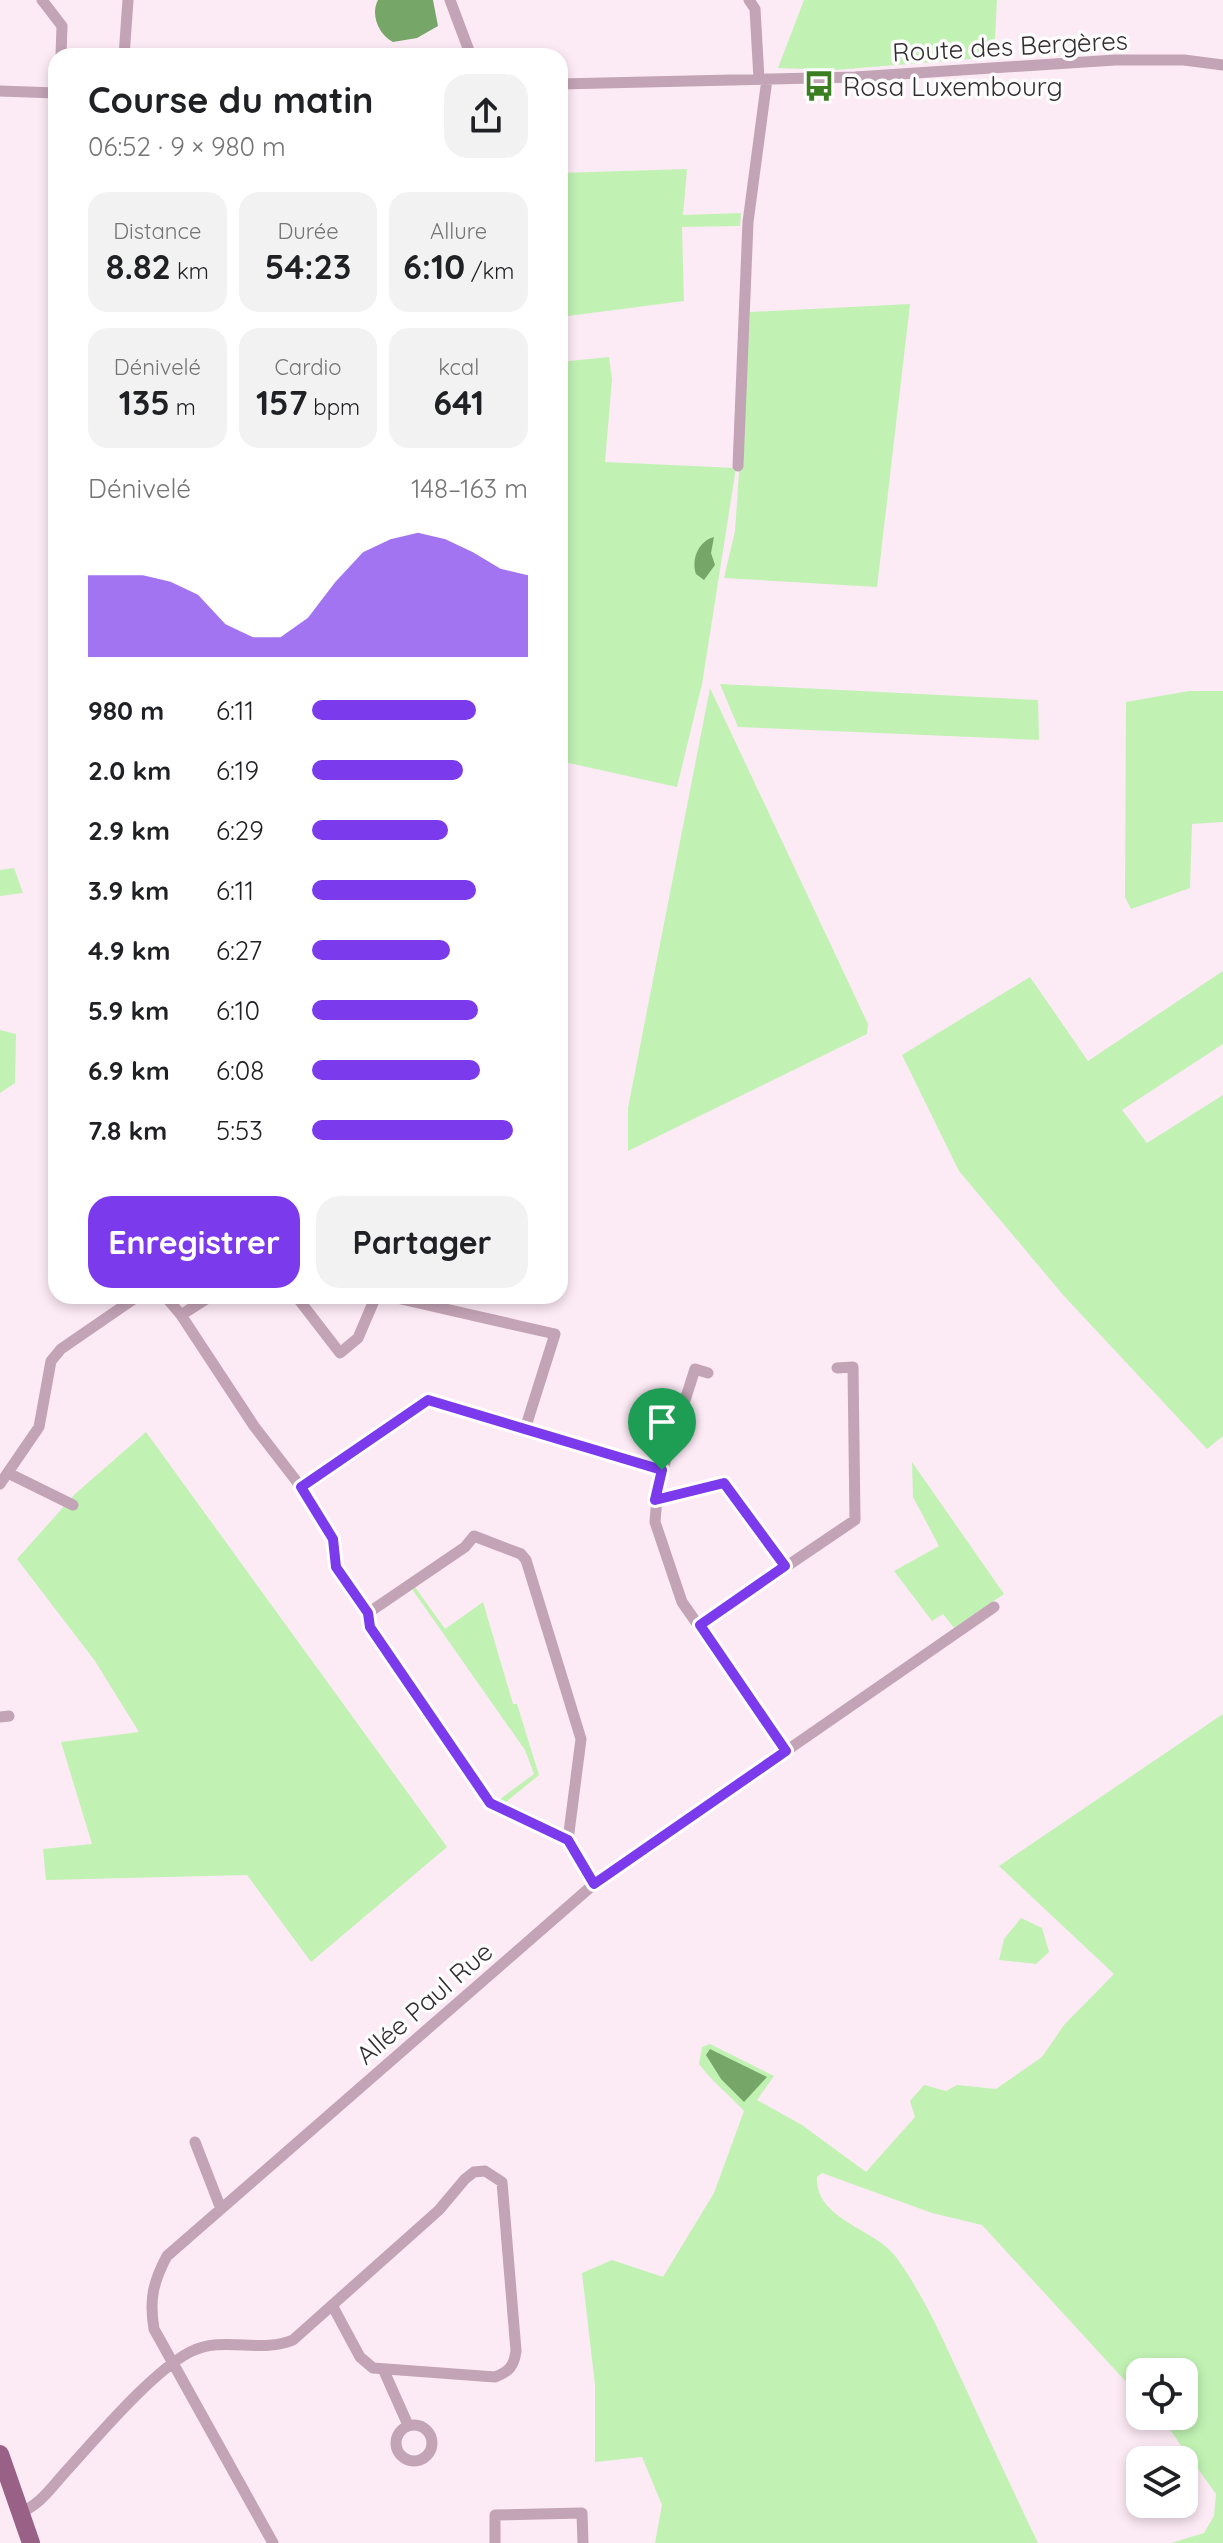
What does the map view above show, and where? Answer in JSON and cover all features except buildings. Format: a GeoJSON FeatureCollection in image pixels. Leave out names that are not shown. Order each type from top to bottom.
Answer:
{"type":"FeatureCollection","features":[{"type":"Feature","properties":{"kind":"main road"},"geometry":{"type":"LineString","coordinates":[[0,2454],[31,2543]]}},
{"type":"Feature","properties":{"kind":"street"},"geometry":{"type":"LineString","coordinates":[[42,0],[62,26],[61,48]]}},
{"type":"Feature","properties":{"kind":"street"},"geometry":{"type":"LineString","coordinates":[[125,48],[128,0]]}},
{"type":"Feature","properties":{"kind":"street"},"geometry":{"type":"LineString","coordinates":[[450,0],[468,48]]}},
{"type":"Feature","properties":{"kind":"street"},"geometry":{"type":"LineString","coordinates":[[738,466],[748,222],[763,79],[755,9],[749,0]]}},
{"type":"Feature","properties":{"kind":"street","name":"Route des Bergères"},"geometry":{"type":"LineString","coordinates":[[568,84],[855,77],[1115,60],[1184,60],[1223,65]]}},
{"type":"Feature","properties":{"kind":"street"},"geometry":{"type":"LineString","coordinates":[[0,91],[48,93]]}},
{"type":"Feature","properties":{"kind":"street"},"geometry":{"type":"LineString","coordinates":[[0,1484],[39,1427],[51,1361],[61,1349],[127,1304]]}},
{"type":"Feature","properties":{"kind":"street"},"geometry":{"type":"LineString","coordinates":[[172,1304],[254,1426],[301,1487],[333,1539],[336,1567],[368,1613],[370,1627],[490,1803],[568,1840],[594,1884]]}},
{"type":"Feature","properties":{"kind":"street"},"geometry":{"type":"LineString","coordinates":[[181,1315],[198,1304]]}},
{"type":"Feature","properties":{"kind":"street"},"geometry":{"type":"LineString","coordinates":[[302,1304],[340,1353],[358,1338],[373,1304]]}},
{"type":"Feature","properties":{"kind":"street"},"geometry":{"type":"LineString","coordinates":[[423,1304],[555,1334],[525,1429]]}},
{"type":"Feature","properties":{"kind":"street"},"geometry":{"type":"LineString","coordinates":[[700,1625],[855,1520],[853,1367],[837,1368]]}},
{"type":"Feature","properties":{"kind":"street"},"geometry":{"type":"LineString","coordinates":[[708,1373],[695,1369],[662,1470],[655,1500],[655,1522],[682,1602],[786,1751]]}},
{"type":"Feature","properties":{"kind":"street"},"geometry":{"type":"LineString","coordinates":[[301,1487],[428,1400],[662,1470]]}},
{"type":"Feature","properties":{"kind":"street"},"geometry":{"type":"LineString","coordinates":[[8,1473],[73,1505]]}},
{"type":"Feature","properties":{"kind":"street"},"geometry":{"type":"LineString","coordinates":[[655,1500],[724,1483],[785,1566]]}},
{"type":"Feature","properties":{"kind":"street"},"geometry":{"type":"LineString","coordinates":[[368,1613],[465,1547],[474,1536],[521,1554],[526,1560],[581,1739],[568,1840]]}},
{"type":"Feature","properties":{"kind":"street","name":"Allée Paul Rue"},"geometry":{"type":"LineString","coordinates":[[273,2543],[154,2329],[150,2305],[154,2280],[167,2256],[594,1884],[994,1607]]}},
{"type":"Feature","properties":{"kind":"street"},"geometry":{"type":"LineString","coordinates":[[195,2142],[221,2209]]}},
{"type":"Feature","properties":{"kind":"street"},"geometry":{"type":"LineString","coordinates":[[19,2513],[39,2502],[101,2434],[174,2364],[191,2352],[213,2344],[280,2345],[293,2340],[332,2305],[439,2210],[474,2172],[485,2171],[502,2182],[506,2192],[504,2227],[515,2362],[506,2373],[495,2377],[373,2368],[360,2357],[332,2305]]}},
{"type":"Feature","properties":{"kind":"street"},"geometry":{"type":"LineString","coordinates":[[384,2371],[408,2425]]}},
{"type":"Feature","properties":{"kind":"street"},"geometry":{"type":"LineString","coordinates":[[495,2543],[495,2515],[582,2513],[583,2543]]}},
{"type":"Feature","properties":{"kind":"shaded area"},"geometry":{"type":"Polygon","coordinates":[[[378,0],[433,0],[438,26],[417,38],[393,42],[377,24],[375,12],[378,0]]]}},
{"type":"Feature","properties":{"kind":"shaded area"},"geometry":{"type":"Polygon","coordinates":[[[804,0],[997,0],[994,57],[835,70],[778,68],[804,0]]]}},
{"type":"Feature","properties":{"kind":"shaded area"},"geometry":{"type":"Polygon","coordinates":[[[687,169],[683,215],[741,213],[740,226],[682,227],[684,301],[568,316],[568,173],[687,169]]]}},
{"type":"Feature","properties":{"kind":"shaded area"},"geometry":{"type":"Polygon","coordinates":[[[910,304],[877,587],[724,578],[735,531],[750,312],[910,304]]]}},
{"type":"Feature","properties":{"kind":"shaded area"},"geometry":{"type":"Polygon","coordinates":[[[609,357],[612,379],[605,462],[736,468],[702,684],[677,787],[568,763],[568,361],[609,357]]]}},
{"type":"Feature","properties":{"kind":"shaded area"},"geometry":{"type":"Polygon","coordinates":[[[714,537],[711,553],[715,565],[704,580],[696,574],[695,557],[704,542],[714,537]]]}},
{"type":"Feature","properties":{"kind":"shaded area"},"geometry":{"type":"Polygon","coordinates":[[[720,684],[1038,700],[1039,740],[738,727],[720,684]]]}},
{"type":"Feature","properties":{"kind":"shaded area"},"geometry":{"type":"Polygon","coordinates":[[[710,688],[868,1024],[867,1034],[628,1151],[628,1108],[710,688]]]}},
{"type":"Feature","properties":{"kind":"shaded area"},"geometry":{"type":"Polygon","coordinates":[[[1189,691],[1223,691],[1223,822],[1192,824],[1190,888],[1131,909],[1125,897],[1126,702],[1189,691]]]}},
{"type":"Feature","properties":{"kind":"shaded area"},"geometry":{"type":"Polygon","coordinates":[[[14,868],[23,893],[0,896],[0,870],[14,868]]]}},
{"type":"Feature","properties":{"kind":"shaded area"},"geometry":{"type":"Polygon","coordinates":[[[1223,971],[1223,1044],[1122,1110],[1147,1143],[1223,1095],[1223,1436],[1207,1449],[1064,1296],[959,1171],[902,1055],[1030,977],[1088,1061],[1223,971]]]}},
{"type":"Feature","properties":{"kind":"shaded area"},"geometry":{"type":"Polygon","coordinates":[[[0,1030],[16,1034],[15,1083],[0,1093],[0,1030]]]}},
{"type":"Feature","properties":{"kind":"shaded area"},"geometry":{"type":"Polygon","coordinates":[[[146,1432],[447,1847],[311,1962],[247,1875],[46,1880],[43,1849],[92,1844],[61,1742],[139,1732],[95,1661],[17,1559],[75,1494],[146,1432]]]}},
{"type":"Feature","properties":{"kind":"shaded area"},"geometry":{"type":"Polygon","coordinates":[[[912,1462],[1004,1594],[954,1628],[943,1614],[932,1621],[894,1571],[939,1546],[913,1497],[912,1462]]]}},
{"type":"Feature","properties":{"kind":"shaded area"},"geometry":{"type":"Polygon","coordinates":[[[415,1587],[445,1629],[483,1602],[513,1704],[517,1704],[539,1775],[506,1802],[500,1799],[534,1774],[525,1750],[412,1589],[415,1587]]]}},
{"type":"Feature","properties":{"kind":"shaded area"},"geometry":{"type":"Polygon","coordinates":[[[1223,1714],[1223,2543],[1171,2543],[1204,2533],[1214,2516],[1216,2494],[1198,2469],[1198,2446],[1182,2446],[1170,2430],[1198,2430],[1198,2358],[1126,2358],[1126,2382],[982,2225],[932,2213],[822,2173],[817,2177],[819,2192],[826,2204],[848,2223],[887,2247],[916,2288],[1038,2543],[655,2543],[662,2505],[642,2457],[595,2462],[595,2385],[582,2273],[612,2260],[663,2277],[714,2193],[744,2111],[699,2064],[702,2047],[710,2044],[774,2076],[757,2100],[802,2125],[866,2172],[915,2117],[910,2101],[924,2085],[946,2091],[957,2085],[996,2089],[1042,2057],[1064,2025],[1114,1974],[999,1866],[1223,1714]]]}},
{"type":"Feature","properties":{"kind":"shaded area"},"geometry":{"type":"Polygon","coordinates":[[[1021,1918],[1042,1928],[1049,1952],[1036,1964],[999,1960],[1004,1939],[1021,1918]]]}},
{"type":"Feature","properties":{"kind":"shaded area"},"geometry":{"type":"Polygon","coordinates":[[[710,2049],[767,2077],[744,2102],[721,2079],[706,2055],[710,2049]]]}},
{"type":"Feature","properties":{"kind":"place","name":"Rosa Luxembourg"},"geometry":{"type":"Point","coordinates":[819,86]}},
{"type":"Feature","properties":{"kind":"route"},"geometry":{"type":"LineString","coordinates":[[428,1400],[662,1470],[655,1500],[714,1483],[728,1486],[785,1566],[700,1625],[786,1751],[594,1884],[568,1840],[490,1803],[370,1627],[368,1613],[336,1567],[333,1539],[301,1487],[428,1400]]}}]}
